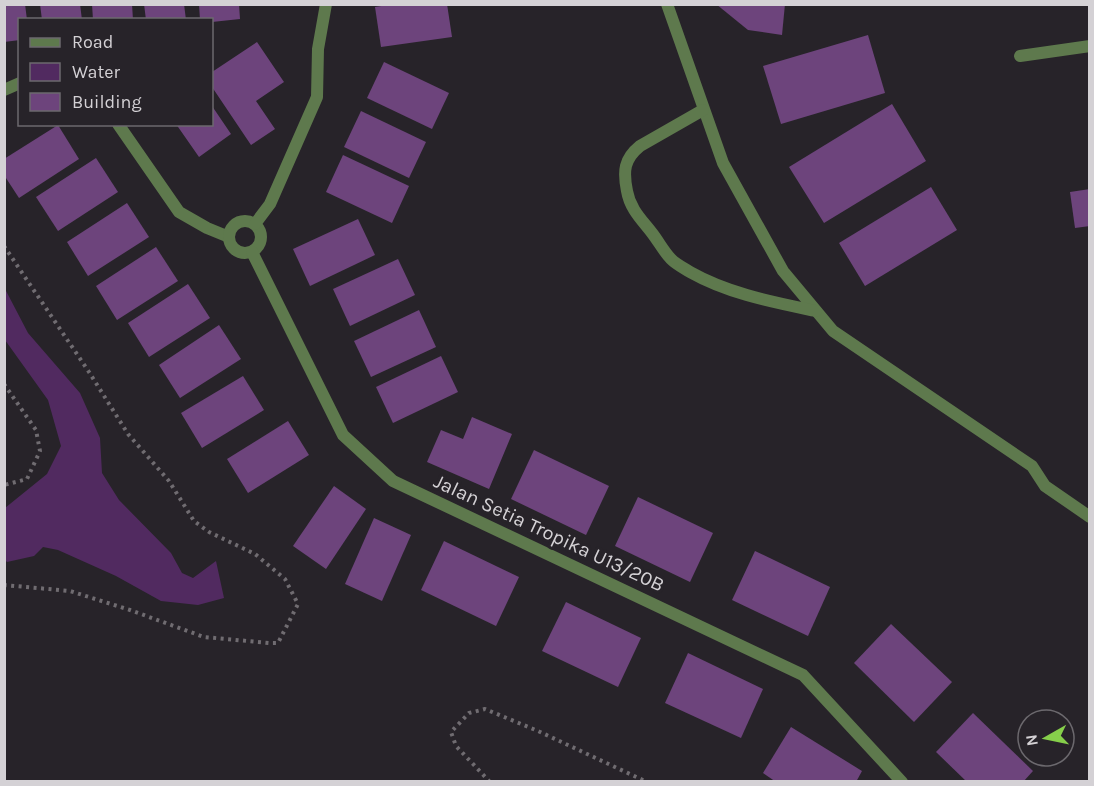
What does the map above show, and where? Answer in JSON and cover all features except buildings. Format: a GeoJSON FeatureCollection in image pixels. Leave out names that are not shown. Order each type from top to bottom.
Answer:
{"type":"FeatureCollection","features":[{"type":"Feature","properties":{"kind":"street"},"geometry":{"type":"LineString","coordinates":[[255,224],[270,204],[317,97],[318,49],[326,4]]}},
{"type":"Feature","properties":{"kind":"street"},"geometry":{"type":"LineString","coordinates":[[667,4],[723,163],[783,271],[833,332],[1032,466],[1045,486],[1089,517]]}},
{"type":"Feature","properties":{"kind":"street"},"geometry":{"type":"LineString","coordinates":[[1020,56],[1089,46]]}},
{"type":"Feature","properties":{"kind":"street"},"geometry":{"type":"LineString","coordinates":[[4,90],[18,84]]}},
{"type":"Feature","properties":{"kind":"street"},"geometry":{"type":"LineString","coordinates":[[703,110],[631,153],[624,177],[635,213],[671,259],[705,281],[747,296],[816,311]]}},
{"type":"Feature","properties":{"kind":"street"},"geometry":{"type":"LineString","coordinates":[[118,126],[179,212],[229,237]]}},
{"type":"Feature","properties":{"kind":"street"},"geometry":{"type":"LineString","coordinates":[[241,221],[255,224],[261,233],[257,249],[252,252],[241,253],[236,250],[232,247],[229,237],[232,227],[241,221]]}},
{"type":"Feature","properties":{"kind":"street","name":"Jalan Setia Tropika U13/20B"},"geometry":{"type":"LineString","coordinates":[[252,252],[343,435],[393,481],[803,675],[903,782]]}},
{"type":"Feature","properties":{"kind":"path"},"geometry":{"type":"LineString","coordinates":[[4,246],[128,434],[169,481],[194,521],[209,532],[255,554],[285,579],[298,604],[278,643],[269,643],[204,637],[70,591],[4,585]]}},
{"type":"Feature","properties":{"kind":"path"},"geometry":{"type":"LineString","coordinates":[[4,384],[36,430],[40,451],[27,479],[4,485]]}},
{"type":"Feature","properties":{"kind":"path"},"geometry":{"type":"LineString","coordinates":[[490,782],[456,746],[451,732],[469,713],[485,710],[538,731],[647,782]]}},
{"type":"Feature","properties":{"kind":"water"},"geometry":{"type":"Polygon","coordinates":[[[4,287],[28,333],[80,393],[100,438],[102,473],[119,500],[171,553],[182,573],[193,578],[216,561],[224,598],[198,605],[161,601],[116,576],[58,550],[43,547],[34,556],[7,562],[5,560],[5,508],[47,474],[61,446],[48,400],[5,340],[4,287]]]}}]}
